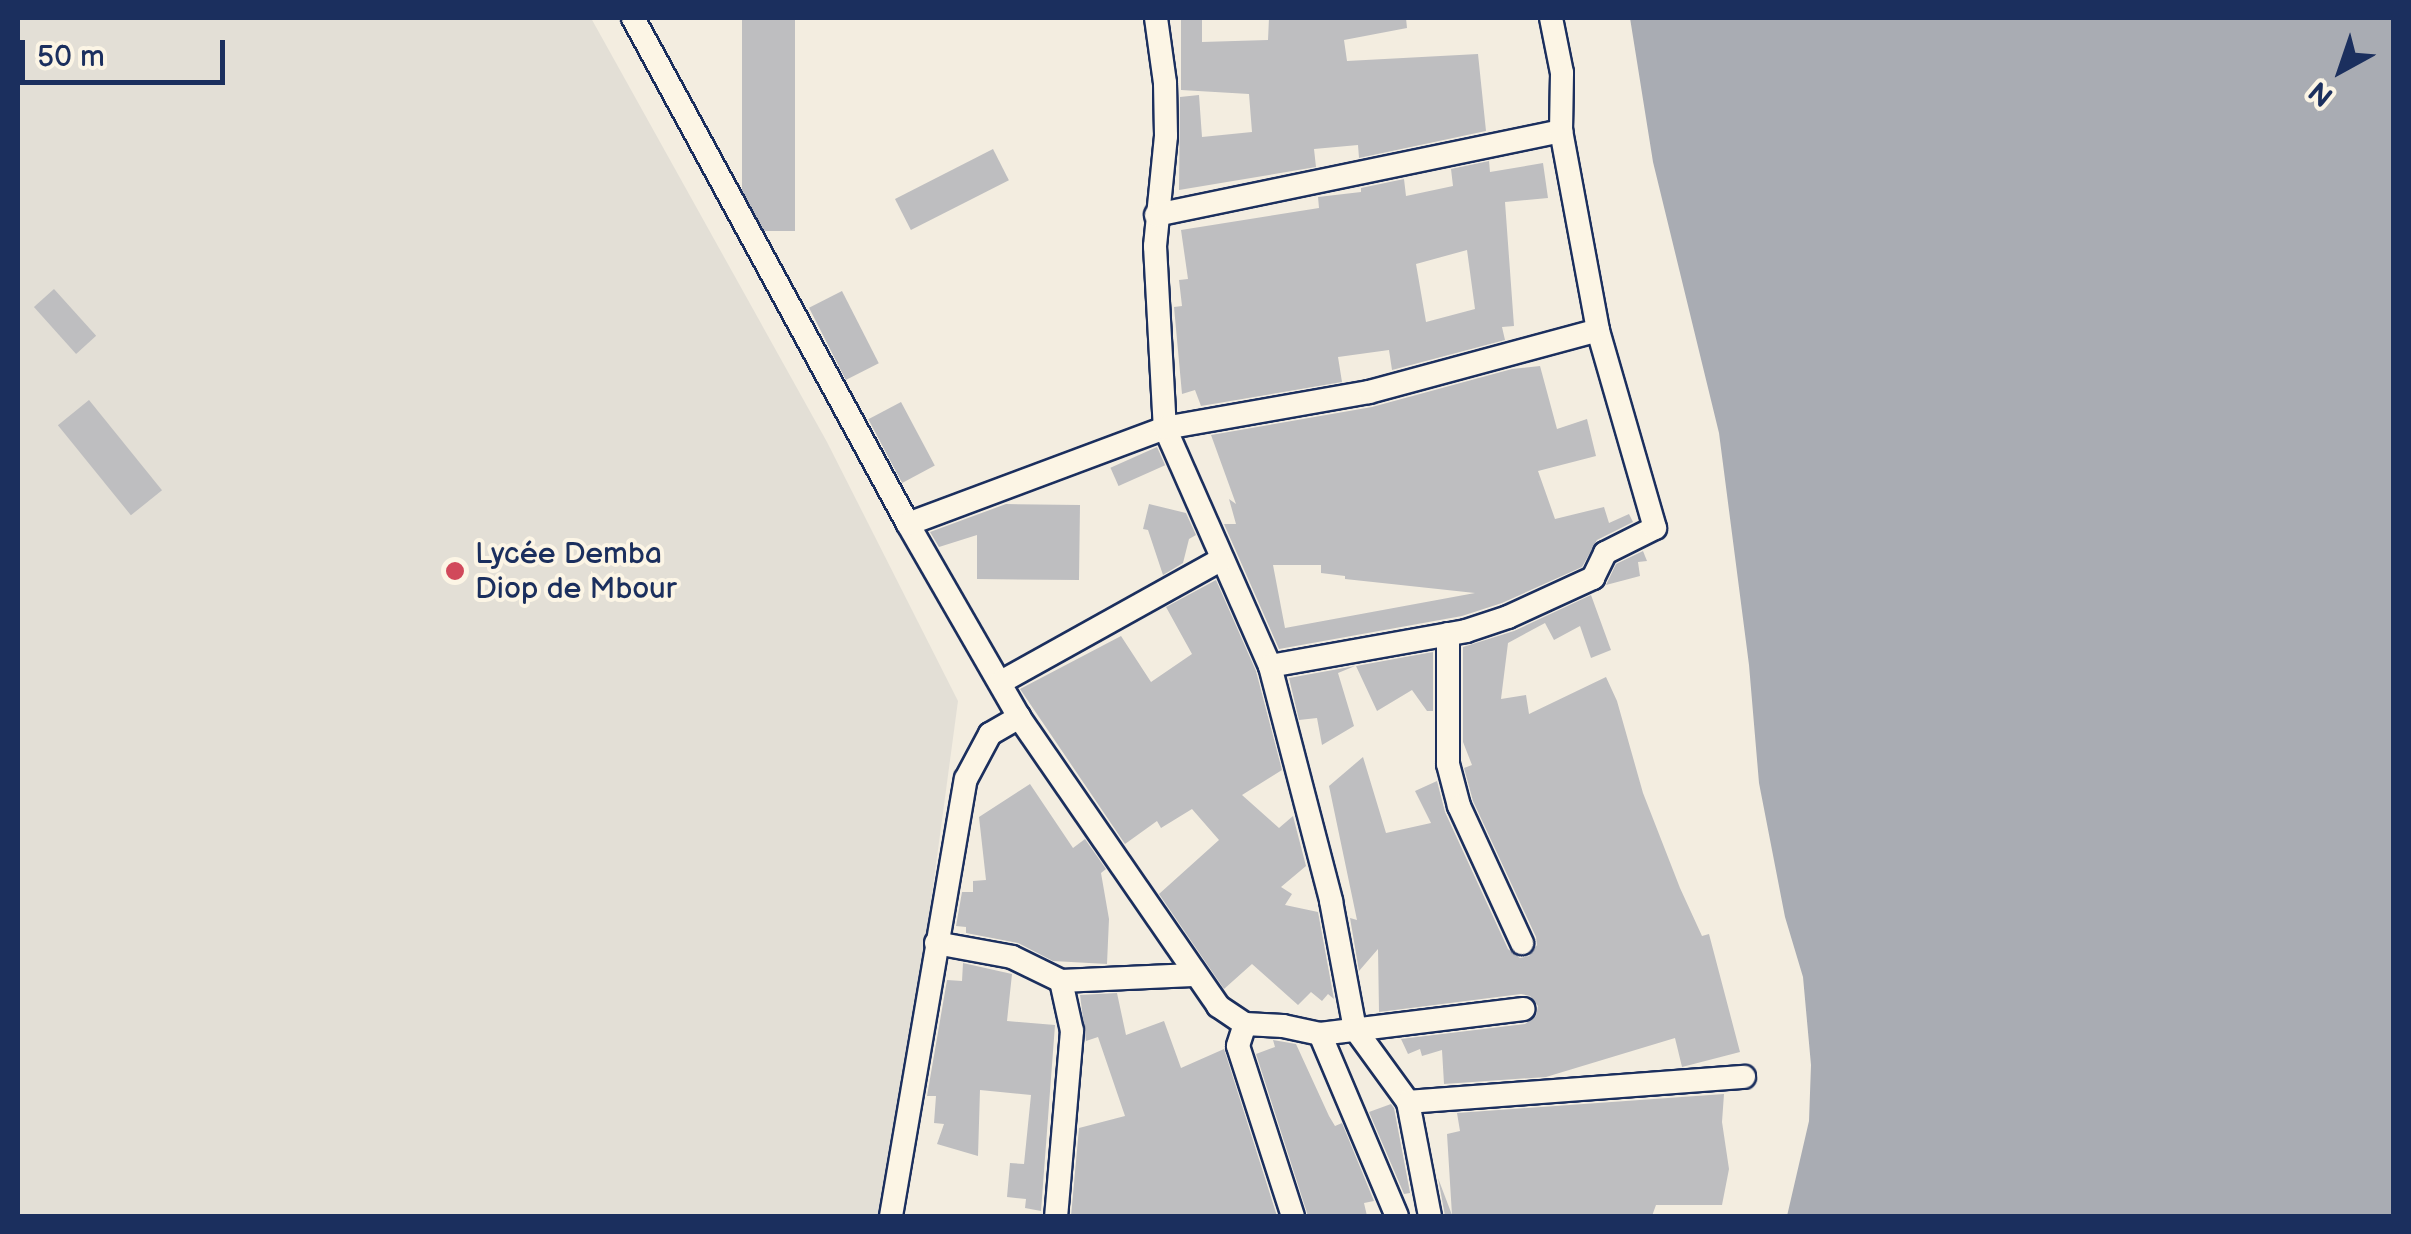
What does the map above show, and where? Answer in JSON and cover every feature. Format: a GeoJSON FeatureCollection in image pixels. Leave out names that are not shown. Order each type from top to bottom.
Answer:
{"type":"FeatureCollection","features":[{"type":"Feature","properties":{"kind":"street"},"geometry":{"type":"LineString","coordinates":[[632,18],[908,524],[1019,717],[1193,975],[1218,1006],[1245,1024],[1283,1026],[1320,1034],[1523,1009]]}},
{"type":"Feature","properties":{"kind":"street"},"geometry":{"type":"LineString","coordinates":[[1156,18],[1165,83],[1166,136],[1156,215],[1165,428],[1270,666],[1332,901],[1354,1029],[1408,1102],[1430,1216]]}},
{"type":"Feature","properties":{"kind":"street"},"geometry":{"type":"LineString","coordinates":[[1270,666],[1448,634],[1508,617],[1593,578],[1605,553],[1655,528],[1598,330],[1561,131],[1562,72],[1551,18]]}},
{"type":"Feature","properties":{"kind":"street"},"geometry":{"type":"LineString","coordinates":[[1156,215],[1561,131]]}},
{"type":"Feature","properties":{"kind":"street"},"geometry":{"type":"LineString","coordinates":[[908,524],[1165,428],[1369,392],[1598,330]]}},
{"type":"Feature","properties":{"kind":"street"},"geometry":{"type":"LineString","coordinates":[[1001,682],[1220,560]]}},
{"type":"Feature","properties":{"kind":"street"},"geometry":{"type":"LineString","coordinates":[[1448,634],[1448,764],[1459,806],[1522,943]]}},
{"type":"Feature","properties":{"kind":"street"},"geometry":{"type":"LineString","coordinates":[[891,1216],[966,779],[990,734],[1019,717]]}},
{"type":"Feature","properties":{"kind":"street"},"geometry":{"type":"LineString","coordinates":[[936,943],[1012,957],[1061,981],[1193,975]]}},
{"type":"Feature","properties":{"kind":"street"},"geometry":{"type":"LineString","coordinates":[[1056,1216],[1072,1031],[1061,981]]}},
{"type":"Feature","properties":{"kind":"street"},"geometry":{"type":"LineString","coordinates":[[1245,1024],[1238,1046],[1293,1216]]}},
{"type":"Feature","properties":{"kind":"street"},"geometry":{"type":"LineString","coordinates":[[1320,1034],[1397,1216]]}},
{"type":"Feature","properties":{"kind":"street"},"geometry":{"type":"LineString","coordinates":[[1408,1102],[1744,1077]]}},
{"type":"Feature","properties":{"kind":"shaded area","name":"Lycée Demba Diop de Mbour"},"geometry":{"type":"Polygon","coordinates":[[[18,18],[591,18],[827,442],[958,701],[896,1162],[881,1216],[18,1216],[18,18]]]}},
{"type":"Feature","properties":{"kind":"shaded area"},"geometry":{"type":"Polygon","coordinates":[[[1630,18],[2393,18],[2393,1216],[1787,1216],[1809,1121],[1811,1065],[1803,977],[1785,917],[1759,783],[1749,665],[1719,433],[1653,162],[1630,18]]]}},
{"type":"Feature","properties":{"kind":"building"},"geometry":{"type":"Polygon","coordinates":[[[742,18],[795,18],[795,231],[742,231],[742,18]]]}},
{"type":"Feature","properties":{"kind":"building"},"geometry":{"type":"Polygon","coordinates":[[[1181,18],[1202,18],[1202,42],[1268,40],[1269,18],[1406,18],[1407,28],[1344,40],[1347,61],[1478,54],[1486,131],[1359,158],[1358,145],[1314,149],[1316,167],[1179,190],[1180,97],[1199,95],[1202,137],[1252,132],[1249,94],[1181,90],[1181,18]]]}},
{"type":"Feature","properties":{"kind":"building"},"geometry":{"type":"Polygon","coordinates":[[[993,149],[1009,180],[911,230],[895,199],[993,149]]]}},
{"type":"Feature","properties":{"kind":"building"},"geometry":{"type":"Polygon","coordinates":[[[1489,161],[1490,172],[1543,163],[1548,198],[1505,202],[1514,326],[1502,327],[1505,340],[1392,370],[1389,350],[1338,357],[1342,382],[1201,406],[1195,390],[1182,394],[1174,307],[1182,306],[1179,280],[1188,279],[1181,230],[1319,208],[1318,197],[1361,192],[1361,188],[1404,179],[1406,196],[1453,186],[1451,169],[1489,161]],[[1467,250],[1416,264],[1426,322],[1475,309],[1467,250]]]}},
{"type":"Feature","properties":{"kind":"building"},"geometry":{"type":"Polygon","coordinates":[[[54,289],[96,336],[76,354],[34,307],[54,289]]]}},
{"type":"Feature","properties":{"kind":"building"},"geometry":{"type":"Polygon","coordinates":[[[842,291],[879,363],[846,380],[809,308],[842,291]]]}},
{"type":"Feature","properties":{"kind":"building"},"geometry":{"type":"Polygon","coordinates":[[[1540,366],[1557,429],[1587,419],[1596,456],[1538,471],[1555,519],[1604,507],[1609,523],[1629,514],[1633,522],[1597,540],[1582,567],[1502,603],[1462,616],[1279,649],[1224,524],[1236,524],[1229,499],[1236,504],[1211,435],[1372,407],[1512,369],[1540,366]],[[1273,565],[1285,628],[1475,593],[1345,579],[1321,573],[1321,565],[1273,565]]]}},
{"type":"Feature","properties":{"kind":"building"},"geometry":{"type":"Polygon","coordinates":[[[89,400],[162,490],[131,515],[58,425],[89,400]]]}},
{"type":"Feature","properties":{"kind":"building"},"geometry":{"type":"Polygon","coordinates":[[[901,402],[935,466],[902,483],[868,419],[901,402]]]}},
{"type":"Feature","properties":{"kind":"building"},"geometry":{"type":"Polygon","coordinates":[[[1157,447],[1165,465],[1119,486],[1110,468],[1157,447]]]}},
{"type":"Feature","properties":{"kind":"building"},"geometry":{"type":"Polygon","coordinates":[[[1006,504],[1080,505],[1079,580],[977,579],[977,535],[939,547],[930,532],[1006,504]]]}},
{"type":"Feature","properties":{"kind":"building"},"geometry":{"type":"Polygon","coordinates":[[[1149,504],[1186,513],[1196,535],[1189,539],[1183,563],[1163,575],[1148,530],[1143,529],[1149,504]]]}},
{"type":"Feature","properties":{"kind":"building"},"geometry":{"type":"Polygon","coordinates":[[[1643,551],[1647,561],[1638,562],[1640,576],[1606,585],[1616,564],[1643,551]]]}},
{"type":"Feature","properties":{"kind":"building"},"geometry":{"type":"Polygon","coordinates":[[[1216,580],[1256,671],[1282,770],[1242,795],[1279,828],[1293,816],[1306,866],[1281,887],[1292,894],[1285,905],[1318,912],[1334,999],[1328,994],[1322,1001],[1311,992],[1298,1005],[1252,964],[1224,989],[1159,894],[1219,840],[1192,809],[1161,828],[1157,821],[1125,844],[1020,689],[1121,636],[1151,682],[1192,654],[1166,607],[1216,580]]]}},
{"type":"Feature","properties":{"kind":"building"},"geometry":{"type":"Polygon","coordinates":[[[1591,595],[1611,650],[1591,658],[1580,626],[1554,640],[1545,623],[1508,643],[1501,699],[1526,695],[1529,714],[1606,677],[1617,701],[1643,793],[1680,888],[1702,936],[1709,934],[1740,1052],[1682,1067],[1675,1038],[1546,1077],[1444,1084],[1442,1050],[1422,1056],[1420,1049],[1408,1054],[1401,1039],[1525,1024],[1536,1016],[1538,1006],[1530,996],[1521,994],[1379,1012],[1378,949],[1359,971],[1350,918],[1357,920],[1329,786],[1363,757],[1386,833],[1431,823],[1415,791],[1437,781],[1445,812],[1508,949],[1520,958],[1529,956],[1537,945],[1536,937],[1473,801],[1464,768],[1472,765],[1463,742],[1463,647],[1514,631],[1591,595]]]}},
{"type":"Feature","properties":{"kind":"building"},"geometry":{"type":"Polygon","coordinates":[[[1433,652],[1433,711],[1427,711],[1412,690],[1377,711],[1356,666],[1433,652]]]}},
{"type":"Feature","properties":{"kind":"building"},"geometry":{"type":"Polygon","coordinates":[[[1355,666],[1338,673],[1354,726],[1322,745],[1317,718],[1299,720],[1289,678],[1355,666]]]}},
{"type":"Feature","properties":{"kind":"building"},"geometry":{"type":"Polygon","coordinates":[[[1030,784],[1073,848],[1085,839],[1106,869],[1101,873],[1109,919],[1107,964],[1053,961],[1018,943],[966,933],[966,927],[956,926],[962,892],[973,892],[973,881],[986,880],[979,817],[1030,784]]]}},
{"type":"Feature","properties":{"kind":"building"},"geometry":{"type":"Polygon","coordinates":[[[963,963],[1012,974],[1007,1021],[1055,1025],[1041,1211],[1025,1208],[1026,1199],[1007,1197],[1010,1163],[1024,1164],[1031,1095],[980,1090],[978,1156],[937,1144],[944,1124],[934,1123],[936,1096],[927,1096],[947,980],[962,981],[963,963]]]}},
{"type":"Feature","properties":{"kind":"building"},"geometry":{"type":"Polygon","coordinates":[[[1117,993],[1126,1035],[1164,1021],[1181,1068],[1224,1049],[1277,1216],[1071,1216],[1079,1128],[1125,1116],[1098,1037],[1086,1041],[1080,995],[1117,993]]]}},
{"type":"Feature","properties":{"kind":"building"},"geometry":{"type":"Polygon","coordinates":[[[1273,1040],[1296,1044],[1329,1116],[1335,1126],[1342,1123],[1374,1201],[1364,1203],[1367,1216],[1308,1216],[1256,1054],[1275,1047],[1273,1040]]]}},
{"type":"Feature","properties":{"kind":"building"},"geometry":{"type":"Polygon","coordinates":[[[1724,1094],[1722,1122],[1729,1169],[1722,1205],[1656,1205],[1652,1216],[1445,1216],[1438,1178],[1452,1215],[1447,1134],[1460,1131],[1457,1113],[1724,1094]]]}},
{"type":"Feature","properties":{"kind":"building"},"geometry":{"type":"Polygon","coordinates":[[[1391,1104],[1394,1108],[1412,1203],[1410,1193],[1404,1194],[1369,1112],[1391,1104]]]}},
{"type":"Feature","properties":{"kind":"place","name":"Lycée Demba Diop de Mbour"},"geometry":{"type":"Point","coordinates":[455,571]}}]}
